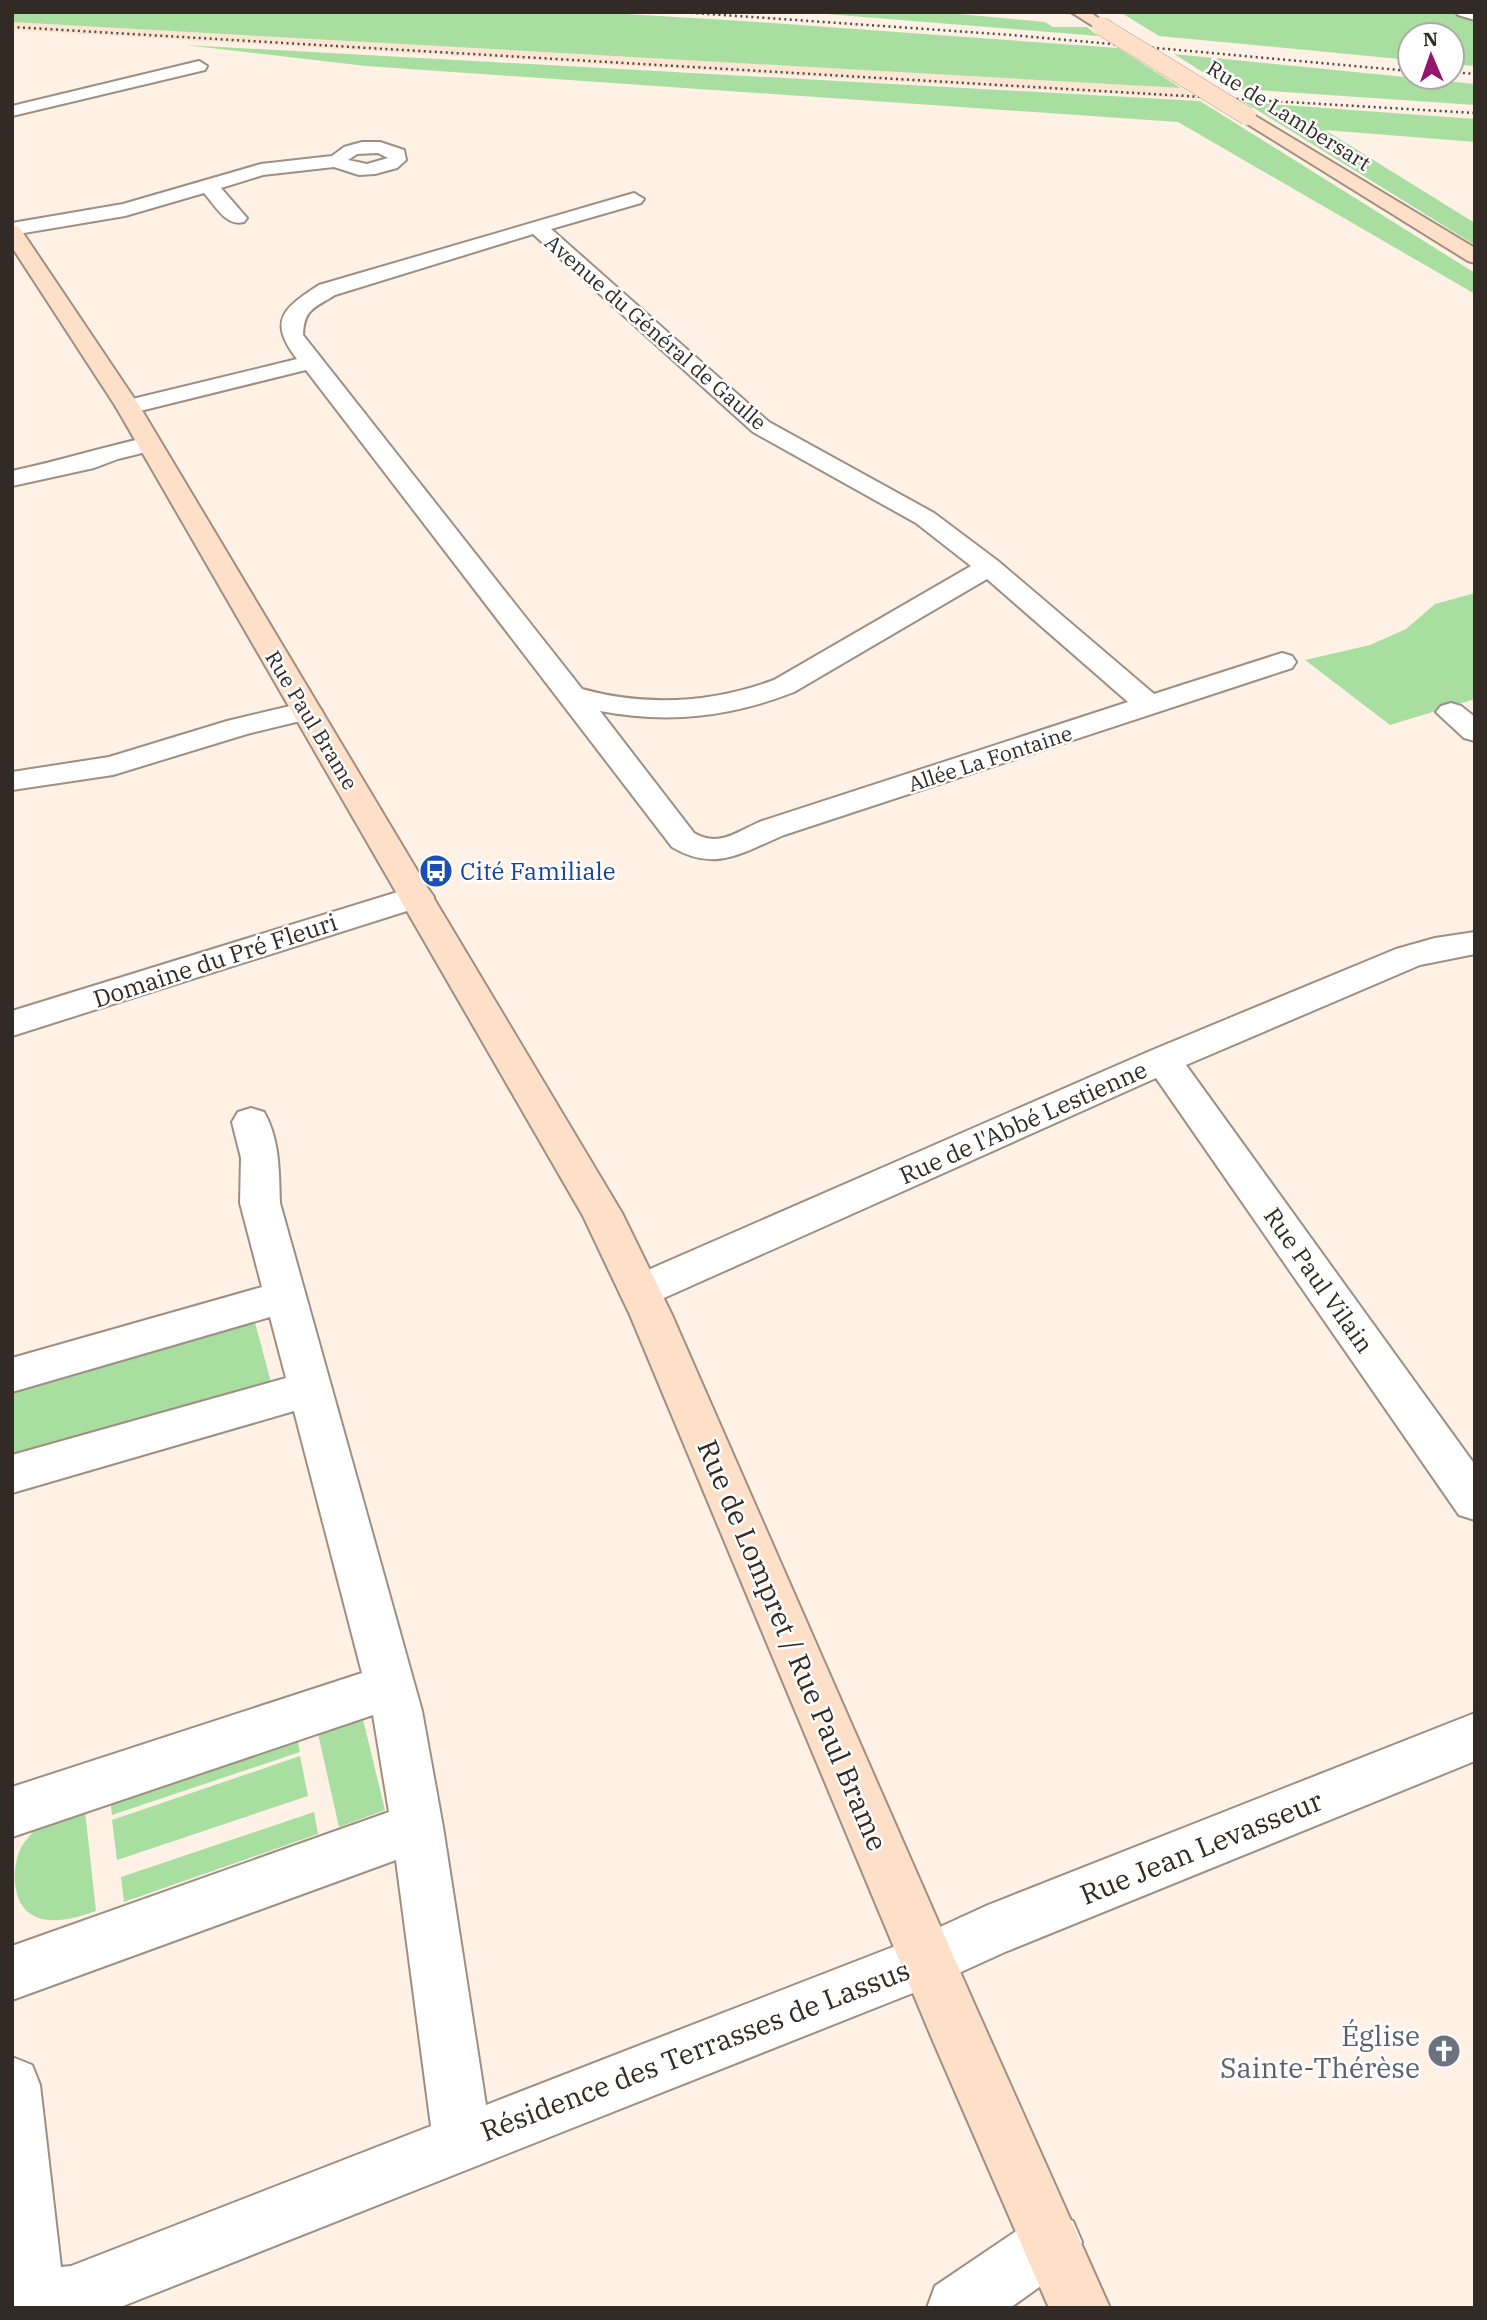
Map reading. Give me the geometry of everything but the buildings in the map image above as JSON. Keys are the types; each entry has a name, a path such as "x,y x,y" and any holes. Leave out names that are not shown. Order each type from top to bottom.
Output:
{"street":[{"name":"Rue de Lambersart","path":"1079,12 1475,257"},
{"path":"1464,12 1475,15"},
{"path":"12,111 199,66"},
{"path":"12,230 112,213 261,170 338,161"},
{"path":"208,185 237,218"},
{"name":"Avenue du Général de Gaulle","path":"634,199 327,290 302,306 293,318 292,335 683,840 699,850"},
{"name":"Avenue du Général de Gaulle","path":"537,227 761,427 925,518 989,567 1150,706"},
{"name":"Rue Paul Brame","path":"12,230 123,400 476,996"},
{"path":"123,400 305,355"},
{"path":"12,479 85,463 110,453 149,444"},
{"path":"572,695 613,707 655,710 709,706 753,697 784,686 989,567"},
{"name":"Allée La Fontaine","path":"699,850 716,852 727,849 773,828 1282,662"},
{"path":"12,781 137,760 229,730 307,711"},
{"path":"1451,712 1475,732"},
{"name":"Domaine du Pré Fleuri","path":"12,1024 171,975 218,957 417,897"},
{"name":"Rue de l'Abbé Lestienne","path":"640,1291 1163,1060 1408,957 1435,949 1475,943"},
{"name":"Rue de Lompret / Rue Paul Brame","path":"476,996 602,1213 640,1291 1080,2308"},
{"name":"Rue Paul Vilain","path":"1163,1060 1475,1501"},
{"name":"Résidence des Terrasses de Lassus","path":"251,1122 260,1158 260,1203 390,1687 417,1827 462,2140"},
{"path":"12,1375 285,1297"},
{"path":"12,1474 309,1389"},
{"path":"12,1812 390,1687"},
{"name":"Rue Jean Levasseur","path":"928,1960 988,1932 1475,1737"},
{"path":"12,1973 417,1827"},
{"name":"Résidence des Terrasses de Lassus","path":"12,2085 32,2280 37,2291 56,2298 94,2299 462,2140 928,1960"},
{"path":"957,2308 1052,2242"}],"shaded area":[{"path":"12,22 1181,88 1198,99 12,30"}],"green space":[{"path":"12,12 592,12 743,21 1118,48 1181,88 12,22"},
{"path":"802,12 938,12 1045,22 1053,27 1087,27 1098,36"},
{"path":"1120,12 1475,12 1475,66 1466,65 1466,21 1396,21 1396,59 1159,36"},
{"path":"185,45 1200,101 1475,273 1475,294 1178,122 366,66"},
{"path":"1174,54 1396,76 1396,91 1466,91 1466,83 1475,84 1475,105 1228,88"},
{"path":"1244,102 1475,119 1475,142 1325,130 1475,223 1475,245"},
{"path":"1475,593 1475,699 1390,725 1305,660 1370,645 1406,629 1435,604"},
{"path":"253,1315 272,1386 12,1462 12,1381"},
{"path":"361,1711 385,1810 339,1827 316,1725"},
{"path":"296,1731 300,1752 112,1815 109,1793"},
{"path":"300,1756 308,1796 117,1860 112,1820"},
{"path":"84,1802 96,1911 57,1920 34,1916 25,1909 15,1883 20,1850 42,1825 57,1814"},
{"path":"314,1812 318,1834 124,1902 121,1877"}],"railway":[{"path":"680,12 1012,35 1396,70"},
{"path":"12,27 1475,113"},
{"path":"1466,73 1475,74"}],"place":[{"name":"Cité Familiale","path":"436,871"},
{"name":"Église Sainte-Thérèse","path":"1444,2051"}]}
